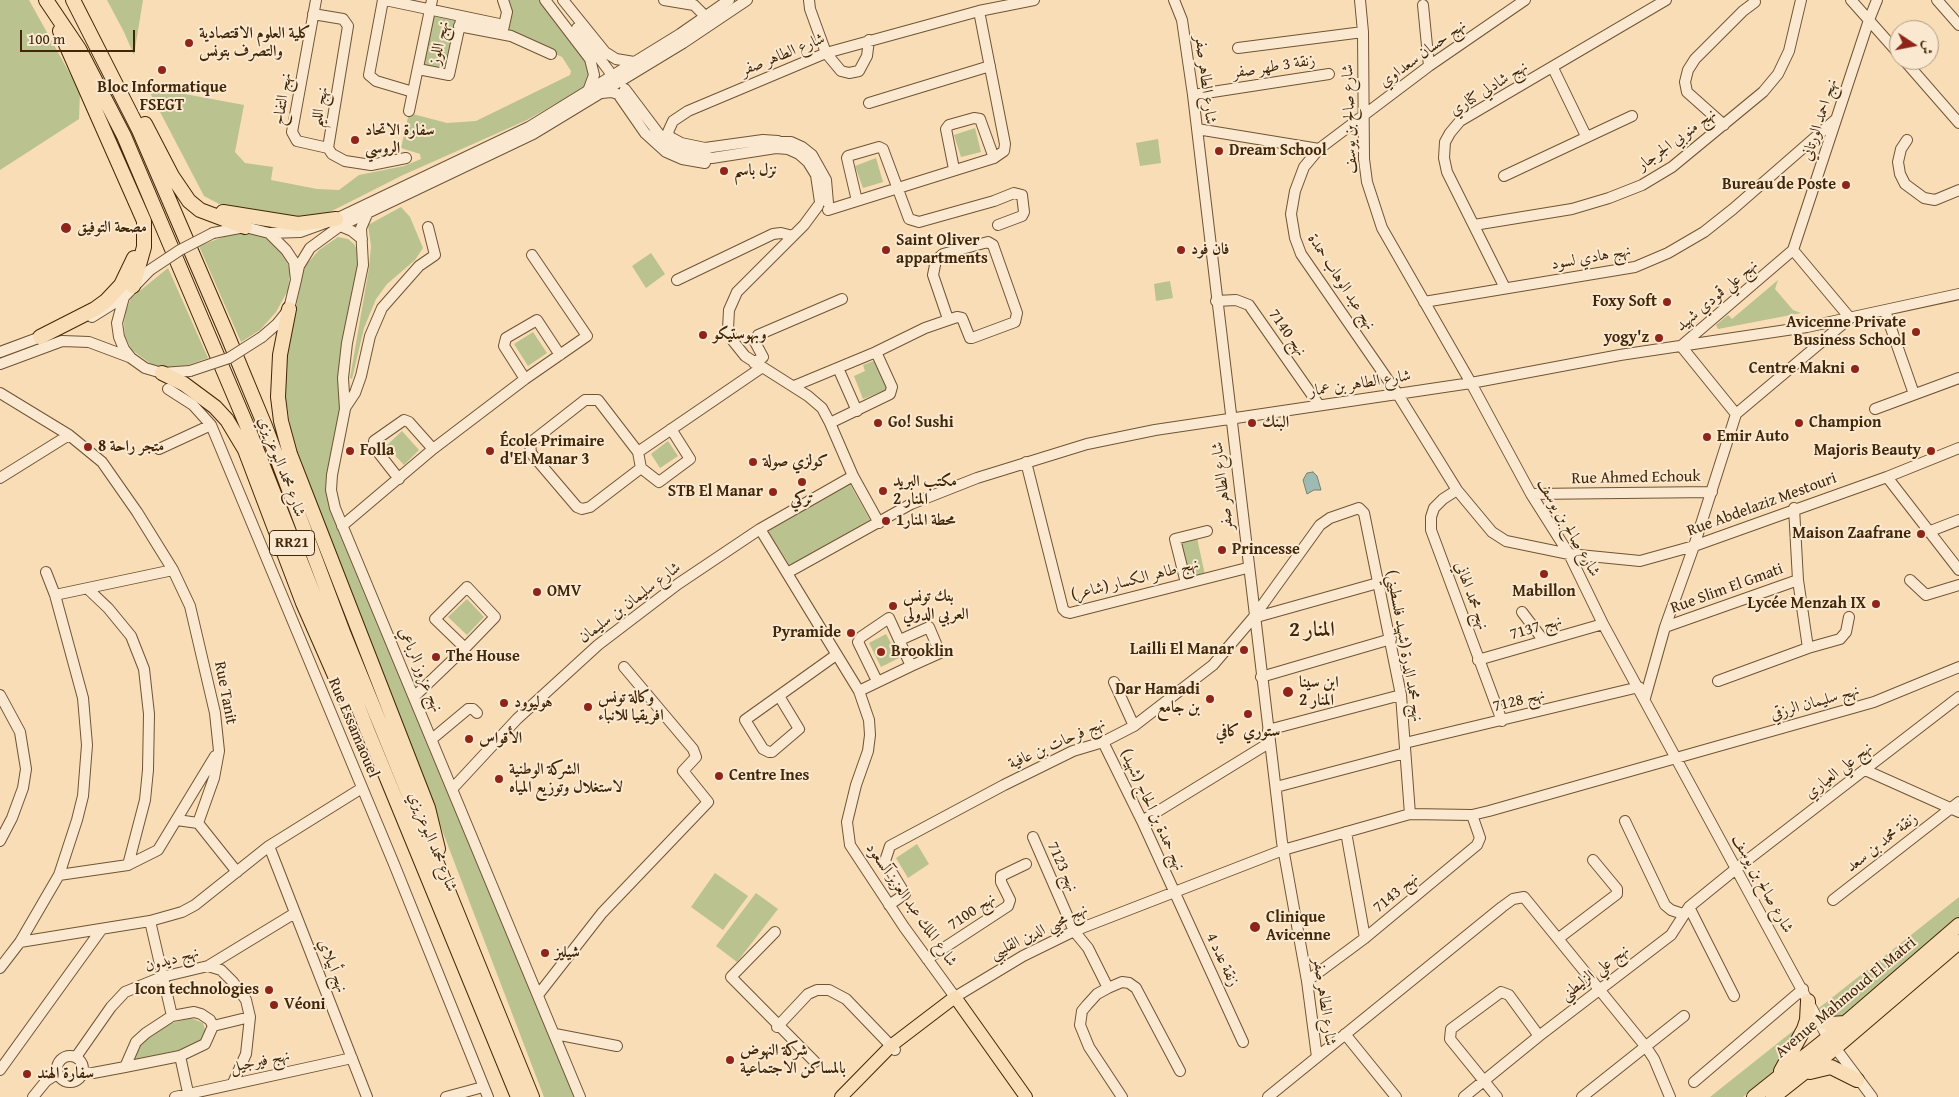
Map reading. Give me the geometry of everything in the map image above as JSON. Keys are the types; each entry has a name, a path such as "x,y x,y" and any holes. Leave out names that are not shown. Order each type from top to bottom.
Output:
{"highway":[{"path":"75,3 110,60 177,184 189,201 200,210 245,227"},
{"name":"شارع محمد البوعزيزي","path":"75,3 138,130 226,332 265,426 327,592 532,1097"},
{"path":"48,5 144,221 145,235 133,286"},
{"name":"شارع محمد البوعزيزي","path":"48,5 79,49 124,136 250,433 368,732 518,1097"},
{"path":"177,184 196,200 222,212 298,224 338,223"},
{"path":"40,337 95,309 121,284 136,255 139,240 138,206"},
{"path":"288,309 280,354 278,390 281,421 290,454 428,808 436,837 439,867"},
{"path":"162,373 184,384 215,407 226,420 245,450 310,620 348,706 368,732"},
{"name":"Avenue Mahmoud El Matri","path":"1773,1097 1802,1074 1832,1043 1845,1022 1959,925"},
{"name":"Avenue Mahmoud El Matri","path":"1754,1097 1876,1014 1959,942"},
{"path":"1772,1083 1791,1056 1804,1029 1807,1020 1805,995"},
{"path":"1819,1020 1830,1024 1845,1022"},
{"path":"1802,1074 1832,1067 1858,1080"}],"main road":[{"name":"نهج محيي الدين القليبي","path":"841,1097 927,1018 955,997"},
{"name":"شارع الملك عبد العزيز آلسعود","path":"955,997 1026,1097"},
{"name":"نهج محيي الدين القليبي","path":"849,1097 894,1047"}],"street":[{"name":"نهج التفاح","path":"316,0 292,132 297,140 328,148"},
{"path":"412,92 376,81 369,75 384,0 431,5 460,21 503,30 551,54"},
{"path":"503,0 506,12 503,30"},
{"path":"545,0 590,59 594,74 592,93"},
{"path":"557,0 609,72"},
{"path":"562,0 605,52 616,59 634,62"},
{"path":"664,0 694,5 706,16"},
{"path":"0,352 97,315 124,297 150,270 180,250 213,233 245,227 269,233 300,232 338,223 368,212 507,149 729,0"},
{"path":"0,364 62,341 89,342 131,358 145,368 162,373 190,371 229,358 273,328 288,309 299,266 310,248 338,223 529,127 683,44 747,0"},
{"path":"809,0 810,9 826,53 840,71 848,73 859,71 867,56 869,40"},
{"name":"شارع الطاهر صفر","path":"778,141 763,140 705,148 681,143 670,137 668,132 673,122 688,111 826,53 979,11 1034,0"},
{"name":"شارع الطاهر صفر","path":"1174,0 1182,20 1193,95 1269,743 1283,850 1307,981 1317,1058"},
{"name":"شارع صالح بن يوسف","path":"1360,0 1363,32 1364,159 1374,207 1382,228 1471,383 1531,494 1570,554 1603,624 1819,1020 1832,1043 1872,1097"},
{"name":"نهج حسان سعداوي","path":"1363,116 1429,66 1525,0"},
{"name":"نهج شادلي كتاري","path":"1505,288 1447,172 1444,158 1445,142 1450,133 1460,121 1666,0"},
{"name":"نهج منوبي الجرجار","path":"1474,225 1572,209 1609,198 1642,185 1672,167 1724,126 1762,92 1778,74 1788,51 1801,0"},
{"path":"1851,0 1889,43"},
{"name":"نهج احمد الورتاني","path":"1794,250 1836,118 1877,0"},
{"path":"1937,0 1959,25"},
{"path":"1724,126 1688,92 1685,82 1688,70 1708,45 1742,11 1755,2"},
{"name":"نهج اللوز","path":"409,111 431,5"},
{"path":"1423,5 1429,66"},
{"path":"879,523 853,476 822,408 794,386 740,352 728,329 729,310 737,292 824,206 857,200 994,158 1004,151 1005,144 979,11"},
{"name":"نهج الليم","path":"313,14 343,18 348,26 328,148 337,158 358,164 371,165 406,158"},
{"name":"نهج اللوز","path":"418,69 450,75 460,21"},
{"path":"1238,48 1363,32"},
{"path":"869,103 990,66"},
{"path":"1552,68 1586,136"},
{"path":"1913,70 1959,123"},
{"name":"زنقة 3 طهر صفر","path":"1193,95 1329,74"},
{"path":"625,89 662,138 675,148 707,158 782,148 804,157 816,175 824,206"},
{"path":"592,93 607,92 618,94 651,140 666,152 682,159 708,163 752,152"},
{"name":"نهج عبد الوهاب حمدة","path":"1363,116 1319,149 1304,167 1295,191 1291,214 1295,238 1301,254 1397,394 1457,490"},
{"path":"1504,176 1632,116"},
{"path":"954,169 946,128 949,125 974,118 980,119 994,158"},
{"name":"نهج هادي لسود","path":"1424,302 1634,267 1668,253 1704,232 1733,209 1836,118"},
{"path":"1196,129 1319,149"},
{"path":"1907,140 1901,149 1898,162 1900,174 1905,184 1924,198 1935,200 1959,190"},
{"path":"689,153 709,154 778,141 797,144 812,155 826,180 824,206"},
{"path":"857,200 847,158 873,148 882,149 909,219 920,222 974,207 1014,193 1022,195 1024,212 1022,216 998,225"},
{"name":"نهج عزوز الرباعي","path":"368,212 361,228 363,265 344,364 345,409 331,490 342,526 415,696 580,1097"},
{"path":"338,223 362,239"},
{"path":"345,409 355,393 370,336 382,308 419,266 435,255 428,227"},
{"path":"269,233 286,250 294,262 296,280"},
{"path":"677,280 773,234 781,233 793,236"},
{"path":"794,386 876,352 948,319 962,318 970,338 1015,322 1016,313 993,245 988,242 943,254 936,260 933,275 948,319"},
{"path":"1645,698 1665,627 1712,492 1736,414 1850,318 1794,250"},
{"name":"نهج علي قمودي شهيد","path":"1736,414 1681,346 1794,250"},
{"path":"342,526 433,449 525,379 587,336 532,255"},
{"name":"شارع الطاهر بن عمار","path":"788,573 911,504 944,490 1026,462 1087,444 1156,430 1471,383 1681,346 1806,327 1959,294"},
{"path":"124,297 117,323 119,337 124,349 131,358"},
{"path":"638,452 758,365 763,357 756,342 758,335 842,299"},
{"name":"نهج 7140","path":"1216,301 1236,300 1249,305 1319,405"},
{"path":"1885,311 1914,394"},
{"path":"525,379 504,346 506,338 537,320 560,355"},
{"path":"1806,327 1816,336 1815,348"},
{"path":"830,423 886,396 891,391 876,352"},
{"path":"838,368 857,411"},
{"path":"1875,409 1959,378"},
{"name":"Rue Essamaouel","path":"168,389 194,406 211,425 486,1092"},
{"name":"Rue Tanit","path":"0,393 69,435 102,462 118,482 173,570 190,606 215,713 218,751 214,778 198,823"},
{"path":"641,468 590,507 582,509 577,507 531,453 529,447 532,440 589,399 602,402 638,452 641,468 659,482 688,462 690,457 671,429"},
{"path":"399,479 374,447 374,441 404,420 409,422 433,449"},
{"path":"159,449 211,425"},
{"path":"0,478 69,435"},
{"name":"Rue Abdelaziz Mestouri","path":"1457,490 1479,519 1492,532 1506,541 1570,554 1640,561 1694,546 1794,508 1887,477 1959,448"},
{"name":"نهج طاهر الكسار (شاعر)","path":"1026,462 1063,609 1066,612 1070,613 1248,568"},
{"name":"شارع سليمان بن سليمان","path":"453,788 517,719 598,645 678,584 760,528 853,476"},
{"path":"1887,477 1959,570"},
{"name":"نهج محمد الهاني","path":"1457,490 1434,508 1431,517 1431,530 1502,721"},
{"name":"Rue Ahmed Echouk","path":"1531,494 1712,492"},
{"path":"1794,508 1798,580 1808,648"},
{"name":"نهج فرحات بن عافية","path":"889,905 905,894 885,861 887,850 894,843 1062,756 1103,742 1134,726 1213,665 1253,618 1320,525 1330,518 1356,509 1362,509 1364,514"},
{"name":"نهج محمد الدرة (شهيد فلسطيني)","path":"1364,514 1401,695 1410,814"},
{"path":"1928,532 1959,520"},
{"name":"شارع الملك عبد العزيز آلسعود","path":"760,528 858,691 869,720 870,736 868,750 852,799 847,830 854,852 889,905 955,997"},
{"path":"1186,583 1174,539 1206,531"},
{"path":"56,595 173,570"},
{"path":"0,968 20,942 58,875 83,796 87,729 83,698 56,595 46,572"},
{"name":"Rue Slim El Gmati","path":"1665,627 1798,580"},
{"path":"1910,580 1926,595 1959,586"},
{"path":"1253,618 1378,583"},
{"path":"415,696 465,648 495,616 467,588 436,619 465,648"},
{"path":"88,589 108,608 131,636 144,669 148,687 150,714 145,800 128,865"},
{"path":"1522,612 1544,641"},
{"path":"1718,681 1808,648 1840,640 1846,632 1849,617"},
{"path":"877,680 859,645 859,640 890,618 911,666"},
{"name":"نهج 7137","path":"1478,660 1603,624"},
{"path":"858,691 877,680 940,653 929,627 900,640"},
{"path":"1261,677 1391,639"},
{"path":"779,696 799,729 772,752 769,752 764,749 745,720 836,655"},
{"path":"538,995 600,915 708,802 683,771 696,757 693,749 624,667"},
{"name":"نهج سليمان الرزقي","path":"1410,814 1472,815 1874,702 1959,667"},
{"path":"1114,682 1134,726"},
{"name":"نهج 7128","path":"1276,787 1502,721 1638,687"},
{"path":"0,695 20,732 26,769 23,788 0,841"},
{"path":"1268,730 1401,695"},
{"name":"نهج علي العياري","path":"1737,868 1959,697"},
{"path":"432,739 468,709 473,709 477,713"},
{"name":"نهج حمدة بن الحاج (شهيد)","path":"1103,742 1142,820 1173,891"},
{"path":"1142,820 1269,743"},
{"path":"58,875 128,865 158,850 218,751"},
{"name":"زنقة محمد بن سعد","path":"1865,770 1954,810"},
{"path":"20,942 150,921 168,917 195,905 269,846 362,788"},
{"name":"زنقة محمد بن سعد","path":"1833,900 1954,810 1959,802"},
{"name":"نهج محيي الدين القليبي","path":"955,997 1008,964 1074,931 1173,891 1283,850 1410,814"},
{"name":"نهج 7143","path":"1307,981 1365,938 1477,845 1480,838 1472,815"},
{"path":"177,820 198,823 237,872"},
{"path":"1625,821 1665,906 1671,910 1686,911 1734,996"},
{"path":"1346,832 1365,938"},
{"name":"نهج 7123","path":"1032,838 1074,931 1088,948 1108,988"},
{"name":"نهج أبيلاي","path":"269,846 367,1097"},
{"path":"1559,938 1617,894 1617,889 1593,860"},
{"name":"نهج 7100","path":"927,959 1008,906 1010,900 1001,882 1001,876 1026,864"},
{"name":"نهج علي الزليطني","path":"1464,1097 1598,989 1671,935 1676,930 1686,911 1737,868"},
{"name":"زنقة عدد 4","path":"1173,891 1244,1042"},
{"path":"1268,1097 1502,907 1513,899 1524,897 1646,1047 1654,1059 1670,1097"},
{"name":"نهج ديدون","path":"76,1057 111,1007 126,992 162,977 208,966 295,913"},
{"path":"150,921 172,1016"},
{"path":"0,1070 101,930"},
{"path":"775,932 731,977 815,1062"},
{"path":"208,966 221,970 233,982 246,1000 250,1016 250,1034 246,1054 233,1083"},
{"path":"1122,1097 1081,1031 1082,1011 1097,994 1108,988 1122,982 1129,983 1136,988 1180,1071"},
{"path":"778,1026 808,994 817,990 829,990 846,999 894,1047"},
{"path":"1497,1097 1450,1039 1451,1029 1498,992 1504,992 1539,1036"},
{"path":"1694,1082 1805,995"},
{"path":"83,1072 93,1073 126,1068 180,1056 206,1044 213,1026 210,1020 194,1012 172,1016 136,1042 126,1068"},
{"path":"213,1026 250,1016"},
{"path":"1582,1097 1684,1016"},
{"path":"555,1034 617,1046"},
{"path":"1346,1034 1396,1097"},
{"path":"67,1055 76,1057 82,1063 83,1072 79,1078 72,1082 63,1080 57,1074 56,1066 59,1060 67,1055"},
{"path":"180,1056 188,1096"},
{"name":"نهج فيرجيل","path":"175,1097 188,1096 233,1083 352,1058"},
{"path":"34,1097 46,1081 57,1074"},
{"path":"446,1097 486,1092"}],"green space":[{"path":"0,0 29,0 80,92 79,119 0,170"},
{"path":"107,0 143,0 134,55 124,32"},
{"path":"505,0 541,0 590,65 585,87 527,120 403,175 322,216 302,219 223,206 204,196 147,87 244,105 235,152 245,163 273,167 271,180 317,189 339,190 359,175 404,166 421,159 420,154 401,148 409,113 447,123 476,121 570,75 571,71 562,57 505,30"},
{"path":"433,14 456,19 446,70 423,65"},
{"path":"975,128 981,152 961,157 954,135"},
{"path":"1158,139 1161,163 1140,166 1136,143"},
{"path":"876,158 883,182 863,188 855,166"},
{"path":"401,207 410,217 423,248 415,260 387,284 376,299 364,328 352,379 350,378 369,268 371,246 368,225"},
{"path":"244,233 262,235 272,241 285,255 290,272 288,290 276,312 260,330 241,342 199,246 226,236"},
{"path":"338,237 348,239 354,244 359,253 340,409 325,487 331,512 578,1097 544,1097 292,437 286,400 285,364 300,287 300,272 319,250"},
{"path":"651,253 665,274 646,288 632,266"},
{"path":"168,268 208,358 182,367 166,369 155,367 132,350 125,337 124,323 131,298"},
{"path":"1778,280 1775,289 1793,310 1801,313 1718,329 1716,325 1728,315 1732,319"},
{"path":"1170,281 1173,298 1156,301 1154,284"},
{"path":"533,332 547,353 528,366 514,344"},
{"path":"876,360 888,389 863,399 854,376 865,371 863,365"},
{"path":"402,431 419,450 404,465 386,446"},
{"path":"668,441 678,456 660,468 651,454"},
{"path":"850,484 870,520 790,566 768,531"},
{"path":"1197,538 1205,575 1189,578 1180,542"},
{"path":"467,599 484,617 467,635 448,617"},
{"path":"886,634 899,658 881,667 869,643"},
{"path":"917,844 929,864 908,878 896,858"},
{"path":"715,873 748,896 723,930 691,907"},
{"path":"756,893 778,909 737,962 716,946"},
{"path":"1959,897 1959,923 1842,1018 1826,1020 1819,1008"},
{"path":"191,1018 203,1023 206,1033 203,1039 192,1049 132,1063 134,1055 143,1041 172,1023"},
{"path":"1803,1023 1780,1065 1743,1097 1710,1097"}],"water":[{"path":"1313,472 1317,476 1321,490 1314,490 1307,494 1303,480 1307,473"}],"place":[{"name":"كلية العلوم الاقتصادية والتصرف بتونس","path":"189,43"},
{"name":"Bloc Informatique FSEGT","path":"162,70"},
{"name":"سفارة الاتحاد الروسي","path":"355,140"},
{"name":"Dream School","path":"1219,151"},
{"name":"نزل باسم","path":"724,171"},
{"name":"Bureau de Poste","path":"1846,185"},
{"name":"مصحة التوفيق","path":"66,228"},
{"name":"Saint Oliver appartments","path":"886,250"},
{"name":"فان فود","path":"1181,250"},
{"name":"Foxy Soft","path":"1667,302"},
{"name":"Avicenne Private Business School","path":"1916,332"},
{"name":"وبهوستيكو","path":"703,335"},
{"name":"yogy'z","path":"1659,338"},
{"name":"Centre Makni","path":"1855,369"},
{"name":"Go! Sushi","path":"878,423"},
{"name":"البنك","path":"1252,423"},
{"name":"Champion","path":"1799,423"},
{"name":"Emir Auto","path":"1707,437"},
{"name":"متجر راحة 8","path":"88,447"},
{"name":"Folla","path":"350,451"},
{"name":"École Primaire d'El Manar 3","path":"490,451"},
{"name":"Majoris Beauty","path":"1931,451"},
{"name":"كولزي صولة","path":"753,462"},
{"name":"تركي","path":"802,482"},
{"name":"مكتب البريد المنار 2","path":"883,491"},
{"name":"STB El Manar","path":"773,492"},
{"name":"محطة المنار1","path":"886,521"},
{"name":"Maison Zaafrane","path":"1921,534"},
{"name":"Princesse","path":"1222,550"},
{"name":"Mabillon","path":"1544,574"},
{"name":"OMV","path":"537,592"},
{"name":"Lycée Menzah IX","path":"1876,604"},
{"name":"بنك تونس العربي الدولي","path":"893,606"},
{"name":"Pyramide","path":"851,633"},
{"name":"Lailli El Manar","path":"1244,650"},
{"name":"Brooklin","path":"881,652"},
{"name":"The House","path":"436,657"},
{"name":"ابن سينا المنار 2","path":"1288,692"},
{"name":"Dar Hamadi بن جامع","path":"1210,699"},
{"name":"هوليوود","path":"504,703"},
{"name":"وكالة تونس افريقيا للانباء","path":"588,707"},
{"name":"ستوري كافي","path":"1248,714"},
{"name":"الأقواس","path":"469,739"},
{"name":"Centre Ines","path":"719,776"},
{"name":"الشركة الوطنية لاستغلال وتوزيع المياه","path":"499,779"},
{"name":"Clinique Avicenne","path":"1255,927"},
{"name":"شيليز","path":"545,953"},
{"name":"Icon technologies","path":"269,990"},
{"name":"Véoni","path":"274,1005"},
{"name":"شركة النهوض بالمساكن الاجتماعية","path":"730,1060"},
{"name":"سفارة الهند","path":"27,1074"}],"district":[{"name":"المنار 2","path":"1312,631"}]}
